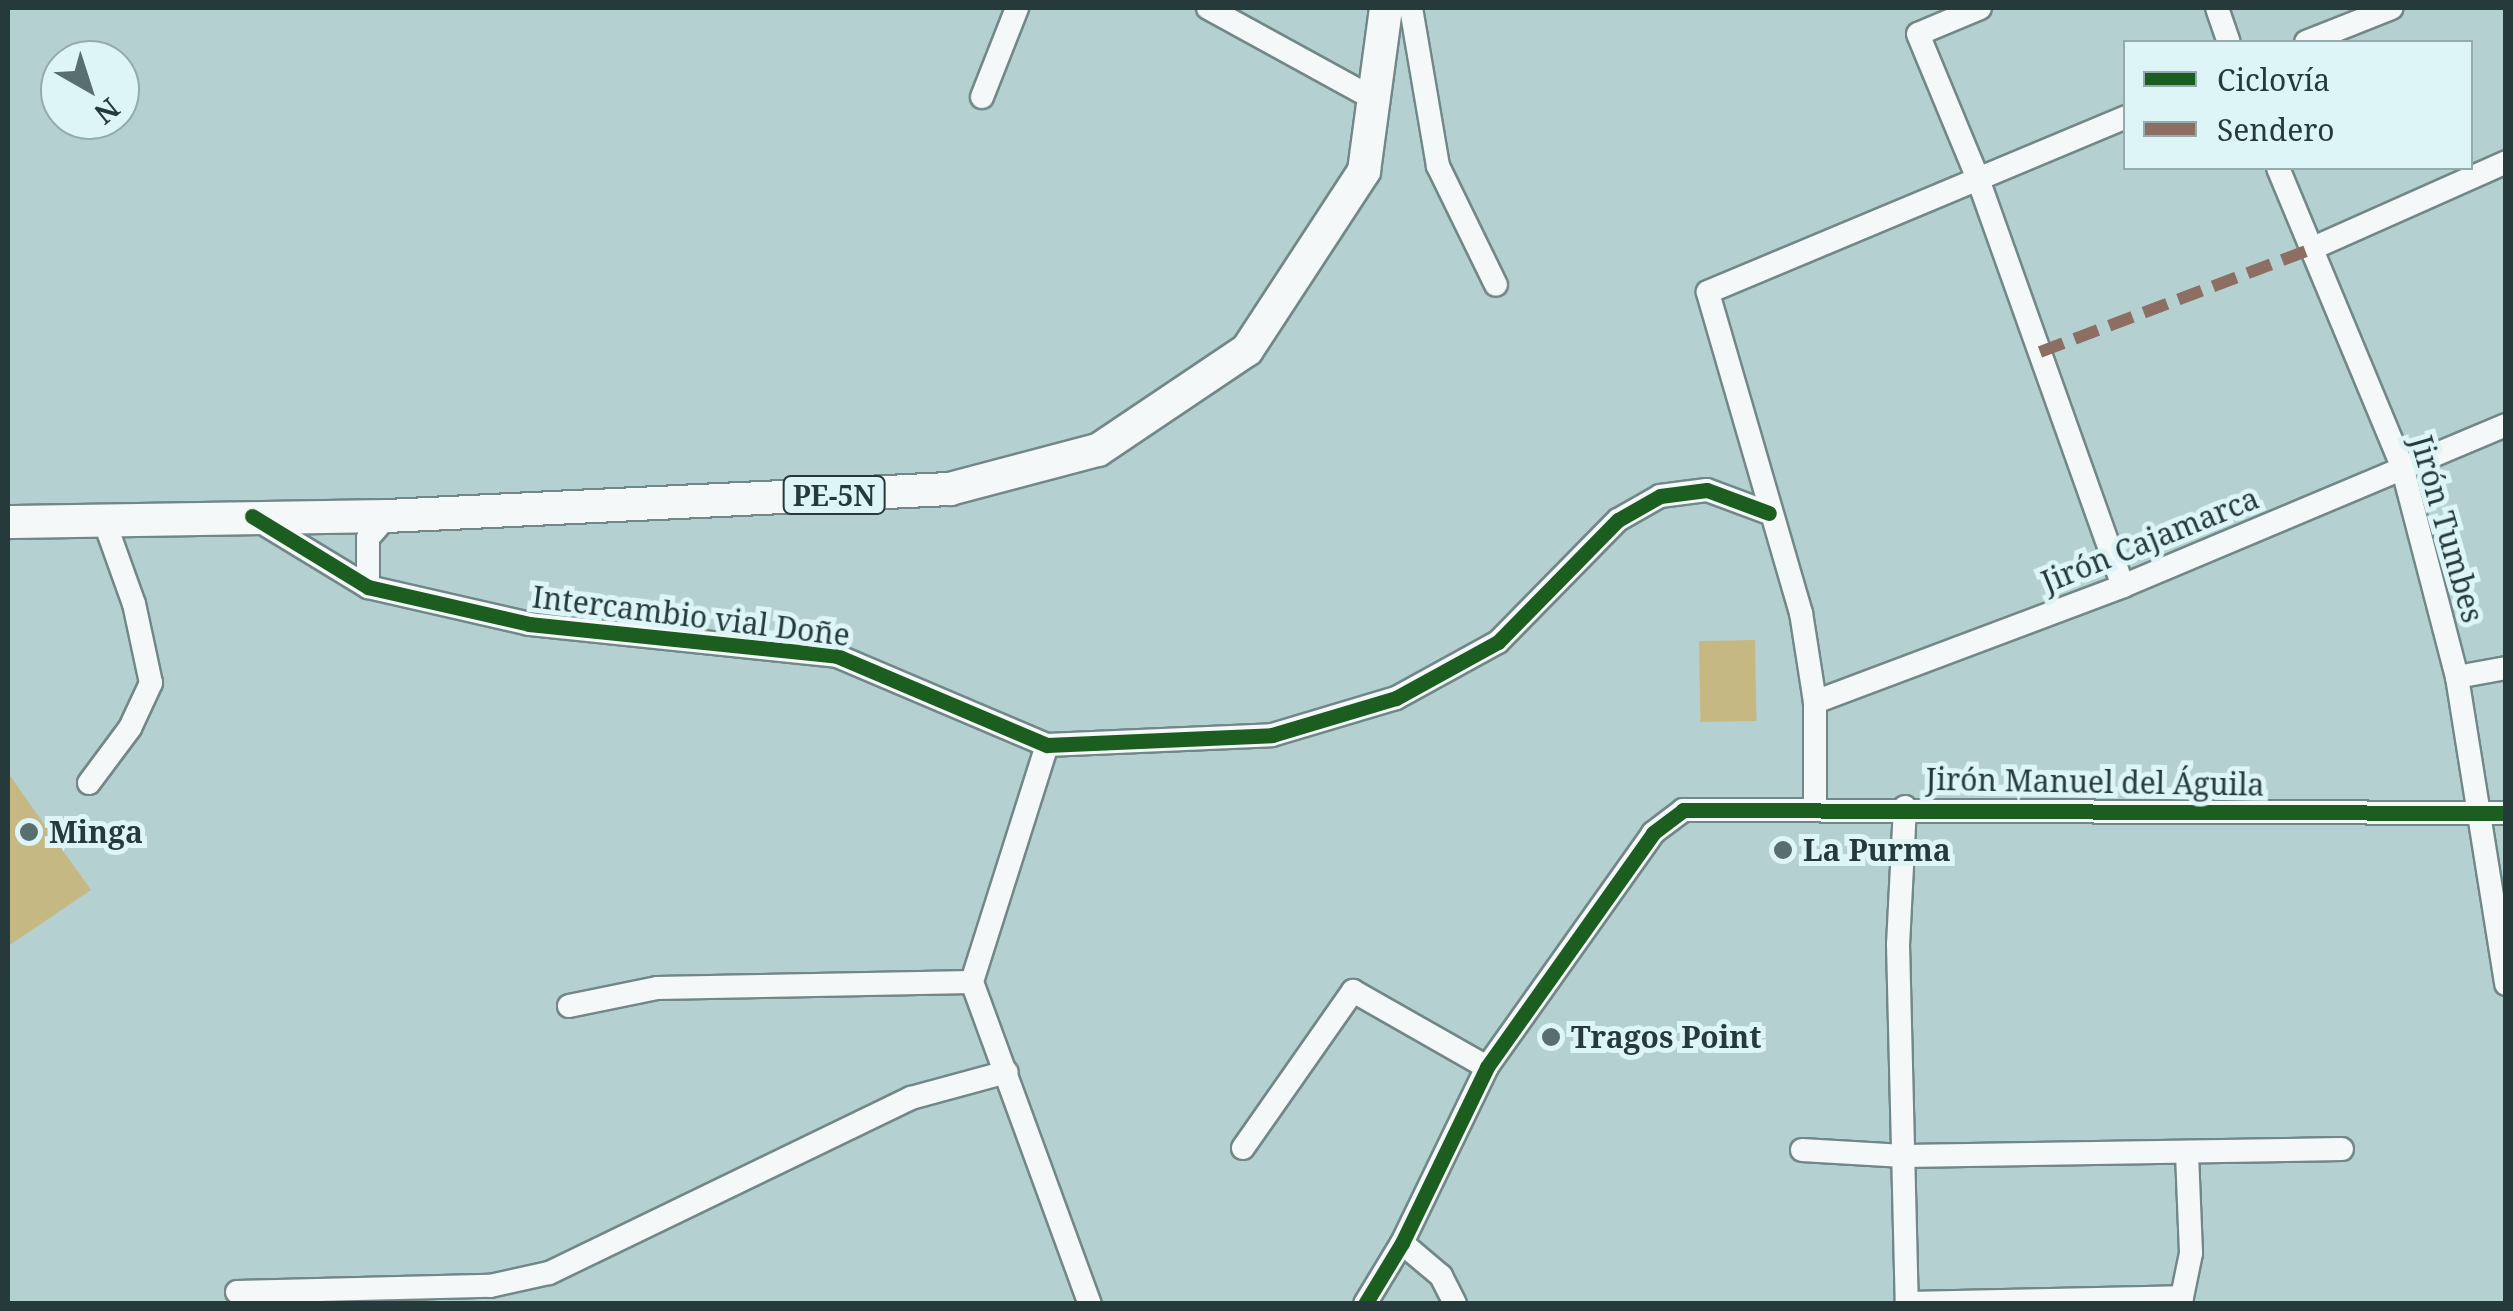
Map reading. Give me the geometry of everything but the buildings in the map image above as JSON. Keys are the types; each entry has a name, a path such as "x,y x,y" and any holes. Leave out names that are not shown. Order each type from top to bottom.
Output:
{"highway":[{"name":"PE-5N","path":"8,522 388,516 950,490 1098,450 1247,350 1364,171 1386,8"}],"street":[{"path":"982,97 1016,8"},
{"path":"1208,8 1374,99"},
{"path":"1411,8 1438,166 1496,285"},
{"path":"1980,8 1918,34 1988,174 2123,586"},
{"path":"2217,8 2228,40"},
{"path":"2311,40 2392,8"},
{"path":"1815,806 1815,702 1801,613 1769,514 1708,292 2123,118"},
{"path":"2311,250 2506,162"},
{"name":"Jirón Tumbes","path":"2279,170 2402,466 2457,677 2506,984"},
{"name":"Jirón Cajamarca","path":"1815,702 2123,586 2506,425"},
{"name":"Intercambio vial Doñe","path":"252,516 368,587 529,624 838,656 1047,745 1272,735 1396,698 1498,642 1618,520 1660,496 1707,490 1769,514"},
{"path":"368,587 368,538 388,516"},
{"path":"89,783 130,728 152,683 134,604 104,520"},
{"path":"2457,677 2506,668"},
{"path":"1047,745 972,982 1090,1304"},
{"name":"Jirón Manuel del Águila","path":"1486,1067 1653,832 1683,810 1815,806 2506,812"},
{"path":"1905,807 1898,944 1907,1303 2182,1297 2192,1253 2187,1153"},
{"path":"569,1006 657,988 972,982"},
{"path":"1242,1148 1353,991 1486,1067 1402,1244 1366,1304"},
{"path":"237,1292 490,1286 549,1273 911,1098 1007,1072"},
{"path":"1802,1150 1904,1156 2342,1150"},
{"path":"1402,1244 1442,1276 1455,1304"}],"shaded area":[{"path":"1755,640 1756,721 1700,722 1699,641"},
{"name":"Minga","path":"8,773 91,890 8,946"}],"marked path":[{"path":"2040,352 2311,249"}],"cycle path":[{"path":"252,516 368,587 529,624 837,656 1047,745 1272,735 1396,698 1498,642 1618,520 1660,496 1707,490 1769,513"},
{"path":"1365,1304 1402,1243 1487,1067 1653,833 1683,810 2506,813"}],"place":[{"name":"Minga","path":"29,832"},
{"name":"La Purma","path":"1783,850"},
{"name":"Tragos Point","path":"1551,1037"}]}
